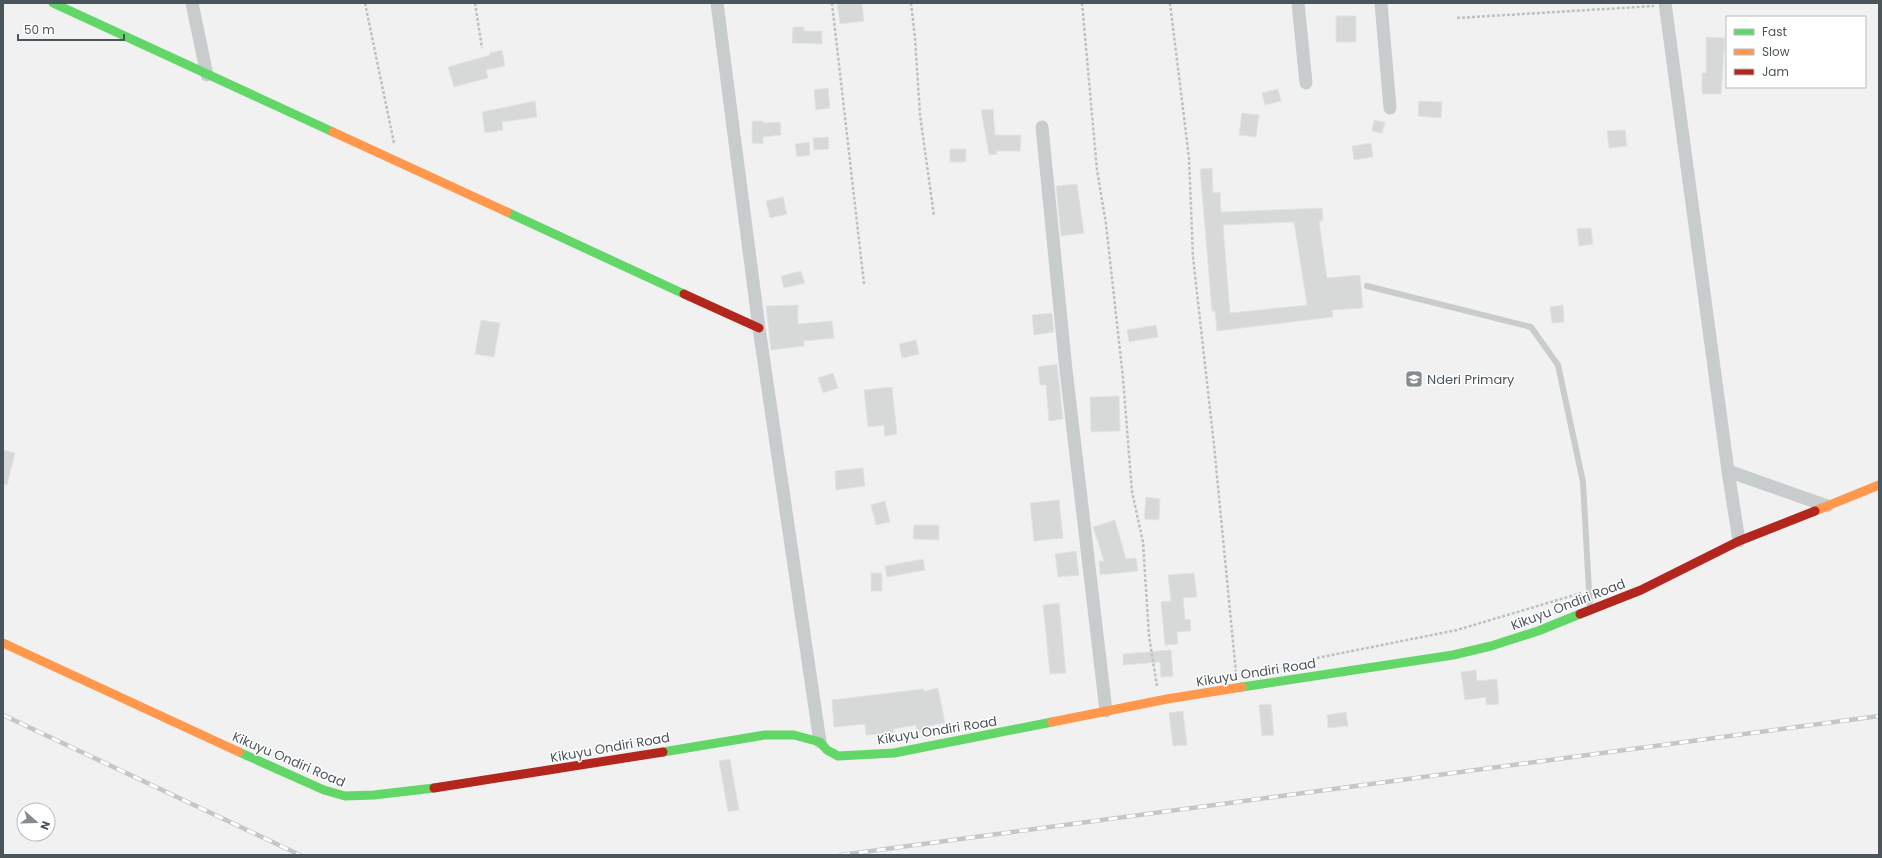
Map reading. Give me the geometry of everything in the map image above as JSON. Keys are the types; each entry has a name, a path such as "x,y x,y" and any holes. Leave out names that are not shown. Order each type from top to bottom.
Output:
{"street":[{"path":"53,3 759,328"},
{"path":"192,3 207,75"},
{"path":"717,3 759,328 820,742"},
{"path":"1298,3 1306,83"},
{"path":"1381,3 1390,108"},
{"path":"1662,5 1739,541"},
{"path":"1042,126 1066,370 1106,712"},
{"path":"1728,471 1827,506"},
{"name":"Kikuyu Ondiri Road","path":"3,643 273,768 324,790 345,796 374,795 456,786 765,735 794,735 820,742 827,750 838,756 894,753 1167,699 1453,655 1491,646 1525,636 1590,611 1640,590 1739,541 1879,485"}],"lane":[{"path":"1367,286 1531,327 1558,365 1583,482 1590,611"}],"path":[{"path":"365,3 398,163"},
{"path":"475,3 482,48"},
{"path":"832,3 864,284"},
{"path":"911,3 920,114 934,216"},
{"path":"1082,3 1097,170 1106,224 1123,378 1132,492 1143,542 1149,636 1158,693"},
{"path":"1170,3 1189,158 1193,256 1214,445 1236,675 1244,673"},
{"path":"1457,18 1662,5"},
{"path":"1305,661 1457,630 1583,592"}],"building":[{"path":"837,3 862,3 864,21 840,24"},
{"path":"1336,16 1356,16 1356,42 1336,42"},
{"path":"793,27 804,27 804,31 822,31 822,44 792,43"},
{"path":"1706,37 1725,38 1721,94 1702,94 1702,73 1706,73"},
{"path":"502,50 505,66 486,70 488,78 454,87 448,67"},
{"path":"828,88 830,108 816,110 814,90"},
{"path":"1278,89 1281,101 1265,105 1262,93"},
{"path":"535,101 537,117 502,122 503,130 485,133 482,112"},
{"path":"1419,101 1442,102 1441,118 1418,116"},
{"path":"993,109 995,135 1021,135 1020,151 997,151 997,154 989,155 981,110"},
{"path":"1242,113 1259,115 1256,137 1239,135"},
{"path":"1374,120 1385,122 1382,133 1372,131"},
{"path":"752,121 763,121 763,123 780,122 781,135 763,137 763,144 752,143"},
{"path":"1625,130 1627,146 1609,148 1607,131"},
{"path":"828,137 829,149 814,150 813,138"},
{"path":"809,142 810,155 797,157 795,144"},
{"path":"1371,143 1373,157 1354,160 1352,146"},
{"path":"950,149 966,149 966,162 950,162"},
{"path":"1212,168 1213,193 1220,192 1221,212 1322,208 1323,221 1319,221 1327,278 1360,275 1363,308 1332,310 1333,317 1217,331 1215,311 1212,311 1200,169","holes":["1294,222 1307,305 1230,313 1223,225"]},
{"path":"1077,184 1084,233 1061,236 1056,186"},
{"path":"783,197 787,214 770,218 766,201"},
{"path":"1591,228 1593,244 1579,246 1577,229"},
{"path":"801,271 805,283 784,288 781,276"},
{"path":"798,305 798,324 832,321 834,338 804,341 804,346 771,350 766,306"},
{"path":"1563,305 1564,322 1552,323 1550,307"},
{"path":"1052,313 1054,332 1034,335 1032,315"},
{"path":"481,320 500,323 494,357 475,354"},
{"path":"1156,325 1158,337 1129,342 1127,330"},
{"path":"916,340 919,354 902,358 899,344"},
{"path":"1057,364 1063,419 1049,421 1046,385 1040,385 1038,367"},
{"path":"833,373 838,388 823,393 818,378"},
{"path":"892,387 897,434 885,436 884,425 868,427 864,390"},
{"path":"1119,396 1120,431 1091,432 1090,397"},
{"path":"3,450 15,453 7,485 3,484"},
{"path":"863,468 865,486 836,490 835,471"},
{"path":"1146,497 1160,499 1159,520 1144,519"},
{"path":"1059,500 1063,538 1034,541 1030,503"},
{"path":"885,501 890,522 876,525 871,505"},
{"path":"1115,520 1126,559 1136,558 1138,571 1100,575 1099,561 1104,561 1093,527"},
{"path":"914,525 939,525 939,540 913,539"},
{"path":"1076,551 1079,575 1058,577 1055,554"},
{"path":"923,559 925,570 887,577 885,566"},
{"path":"871,573 882,573 882,591 871,591"},
{"path":"1194,573 1197,597 1183,598 1185,620 1190,619 1191,631 1177,632 1178,644 1165,645 1161,602 1171,601 1168,575"},
{"path":"1059,603 1066,673 1050,674 1043,605"},
{"path":"1171,650 1173,676 1161,677 1160,662 1123,665 1123,654"},
{"path":"1476,670 1477,681 1497,679 1499,704 1486,705 1486,697 1465,700 1461,672"},
{"path":"938,688 945,723 929,726 930,730 917,732 916,725 893,729 894,733 866,735 865,724 834,727 832,700 923,689 924,691"},
{"path":"1271,704 1274,735 1262,736 1259,705"},
{"path":"1183,711 1187,745 1173,746 1169,713"},
{"path":"1346,712 1348,726 1328,728 1327,715"},
{"path":"730,759 739,810 728,812 719,761"}],"railway":[{"path":"3,715 300,855"},
{"path":"841,855 1879,716"}],"traffic: fast":[{"path":"53,3 333,132"},
{"path":"507,212 684,294"},
{"path":"1242,687 1453,655 1491,646 1538,631 1580,614"},
{"path":"663,752 765,735 794,735 820,742 827,750 838,756 894,753 1052,722"},
{"path":"239,752 324,790 345,796 374,795 434,788"}],"traffic: slow":[{"path":"333,132 507,212"},
{"path":"1815,511 1879,485"},
{"path":"3,643 239,752"},
{"path":"1052,722 1167,699 1242,687"}],"traffic: jam":[{"path":"684,294 759,328"},
{"path":"1580,614 1641,590 1739,541 1815,511"},
{"path":"434,788 663,752"}],"place":[{"name":"Nderi Primary","path":"1414,379"}]}
